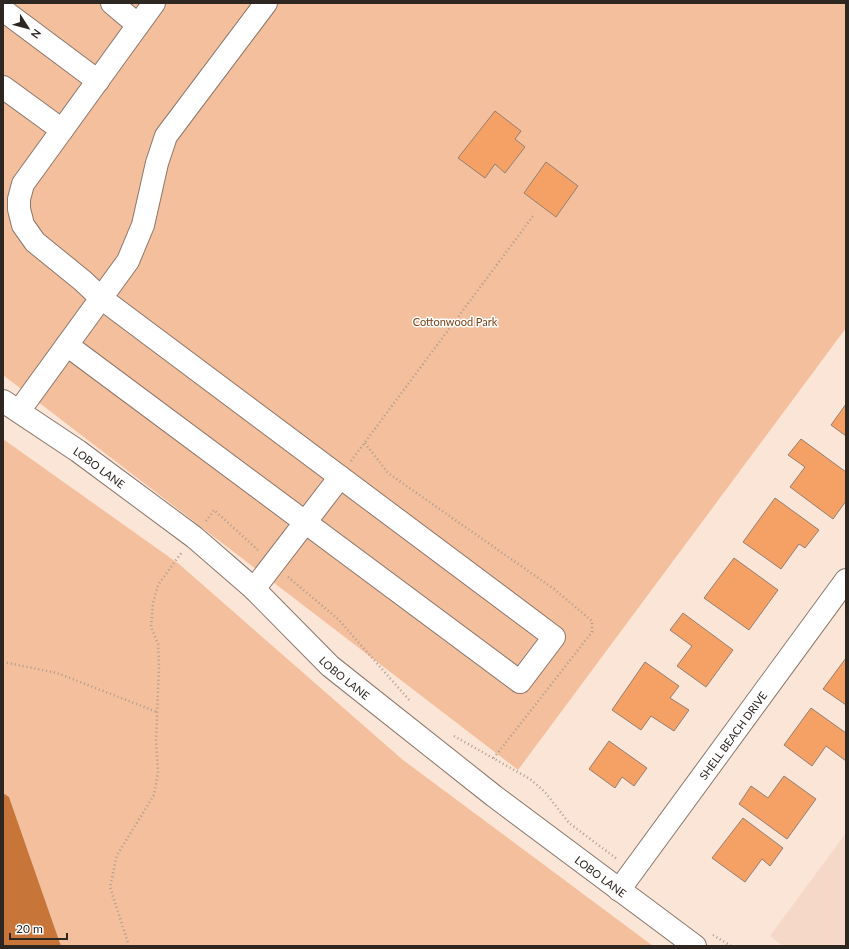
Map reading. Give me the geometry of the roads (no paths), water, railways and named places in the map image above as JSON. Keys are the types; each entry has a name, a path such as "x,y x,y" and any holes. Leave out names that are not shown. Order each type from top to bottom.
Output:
{"street":[{"path":"112,3 138,25"},
{"path":"67,345 306,521 520,682 554,637 101,298 84,281 35,242 23,225 18,209 23,184 154,3"},
{"path":"11,406 67,345 128,261 143,225 157,163 166,136 266,3"},
{"path":"3,10 98,81"},
{"path":"3,87 62,130"},
{"name":"LOBO LANE","path":"11,406 78,451 194,537 254,589 330,666 494,796 619,890 703,940"},
{"path":"254,589 340,477"},
{"name":"SHELL BEACH DRIVE","path":"619,890 846,580"}],"park label":[{"name":"Cottonwood Park","path":"455,321"}]}
